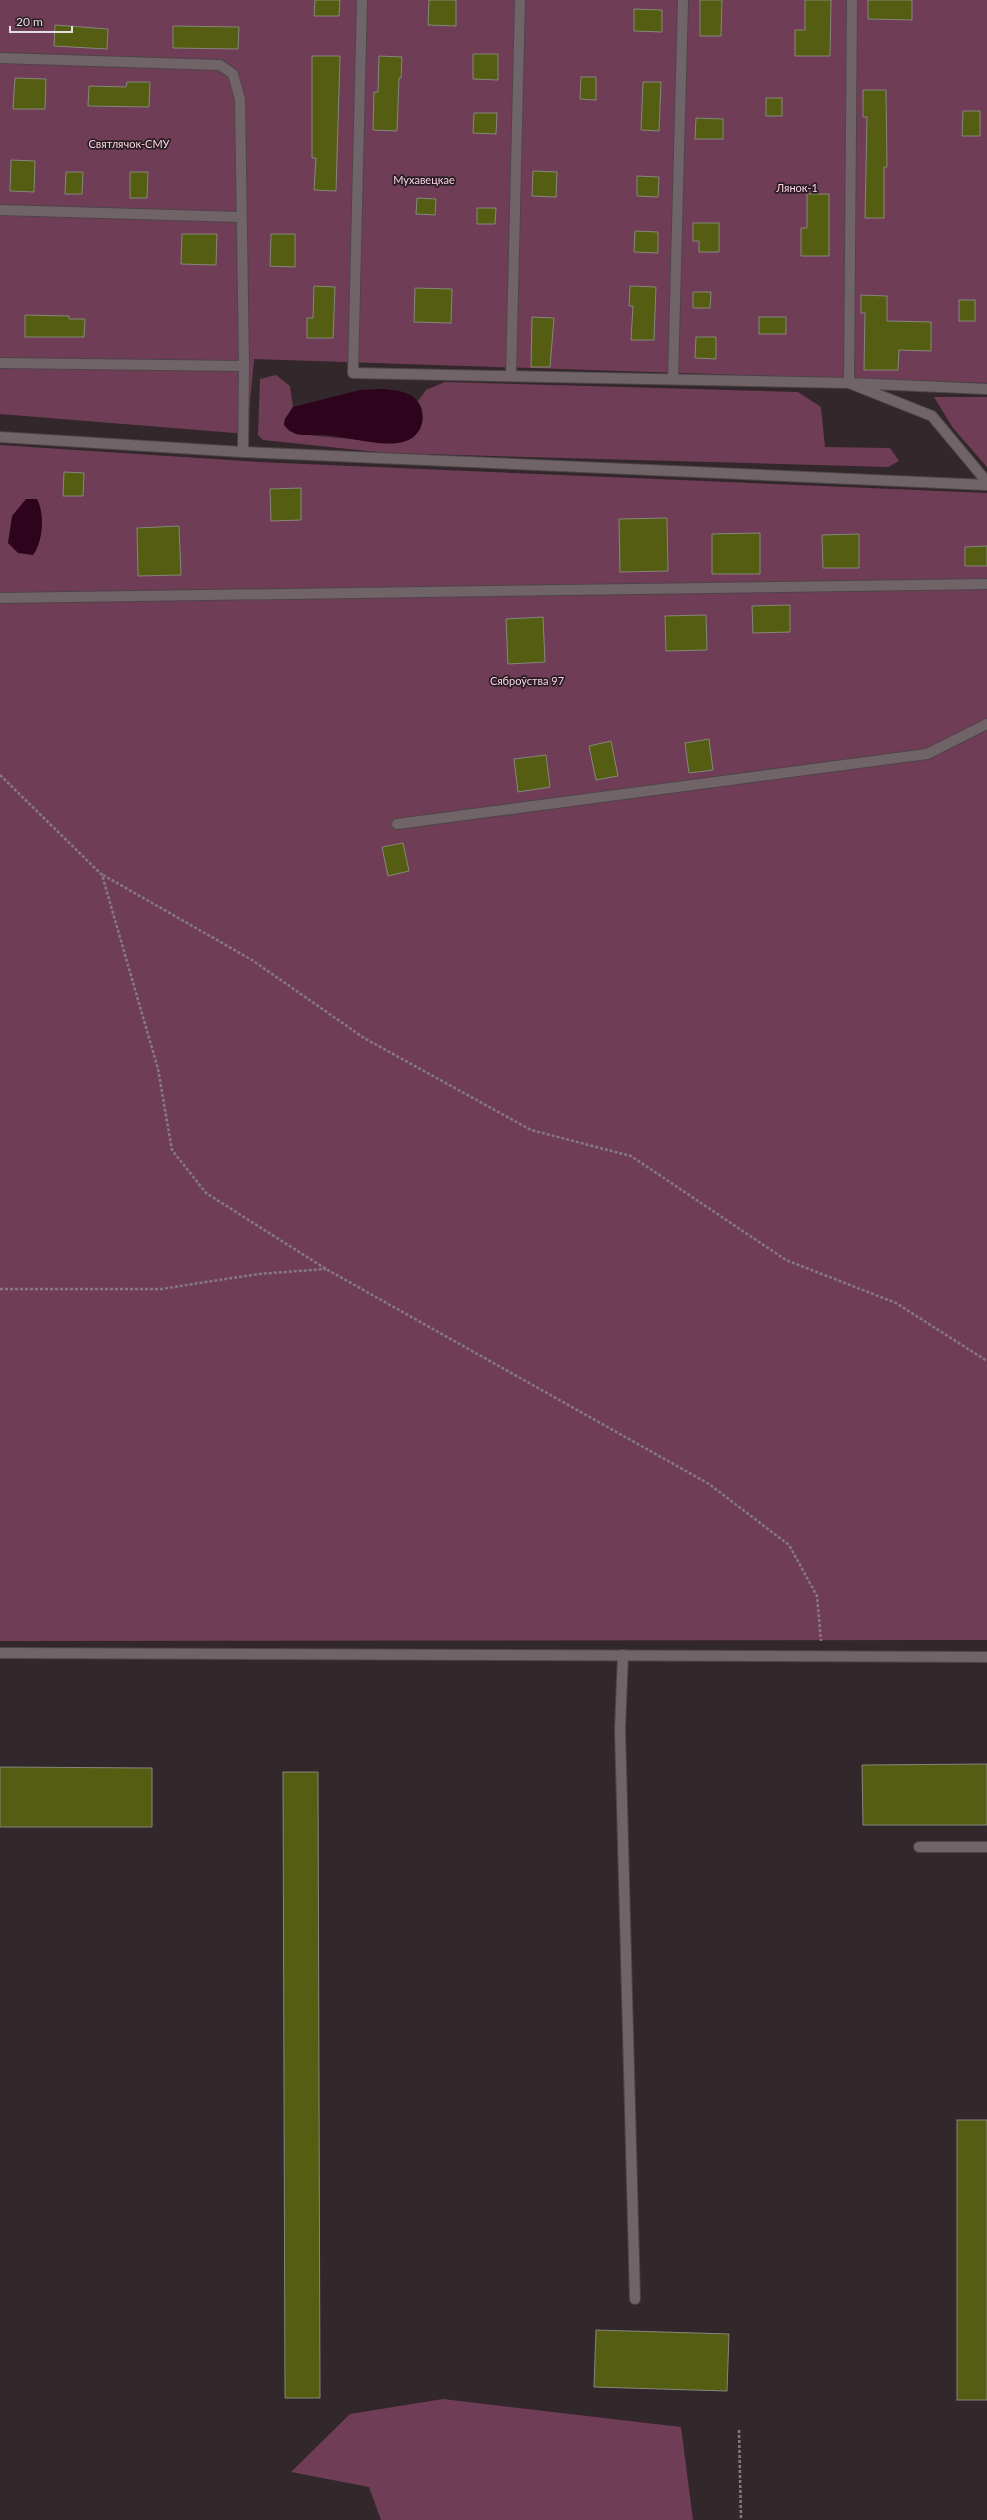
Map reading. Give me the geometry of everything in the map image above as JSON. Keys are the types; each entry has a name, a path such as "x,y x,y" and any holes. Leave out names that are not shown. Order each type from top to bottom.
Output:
{"street":[{"path":"362,0 353,373 849,383 987,389"},
{"path":"511,376 520,0"},
{"path":"673,379 683,0"},
{"path":"849,383 852,0"},
{"path":"0,58 220,65 233,74 240,99 244,366 243,452"},
{"path":"0,210 241,217"},
{"path":"0,363 244,366"},
{"path":"849,383 932,416 987,483"},
{"path":"0,437 243,452 987,483"},
{"path":"0,598 987,584"},
{"path":"397,824 927,754 987,724"},
{"path":"0,1653 987,1657"},
{"path":"623,1655 620,1729 635,2299"},
{"path":"919,1847 987,1847"}],"path":[{"path":"0,776 102,875 252,960 364,1038 530,1130 630,1156 786,1260 896,1304 987,1362"},
{"path":"102,875 158,1069 172,1150 206,1193 326,1269 709,1484 789,1545 817,1596 823,1656"},
{"path":"0,1289 161,1289 258,1274 326,1269"},
{"path":"739,2430 741,2520"}],"green space":[{"path":"0,0 987,0 987,383 254,359 247,434 0,414"},
{"path":"276,375 290,386 293,407 285,419 284,425 289,431 297,434 391,443 422,409 418,401 426,390 445,382 798,392 821,407 825,447 890,448 899,461 888,467 387,453 263,440 258,435 260,379"},
{"path":"934,397 987,397 987,467 953,428"},
{"name":"Сяброўства 97","path":"0,445 258,462 987,493 987,1640 0,1641"},
{"path":"443,2399 681,2427 693,2520 381,2520 369,2487 291,2472 350,2414"}],"shaded area":[{"path":"360,390 395,390 408,394 420,405 423,419 421,426 413,437 406,441 387,444 333,436 303,435 296,434 284,425 285,419 293,407"},
{"path":"26,499 37,499 40,505 42,520 41,536 33,555 18,553 8,543 12,516"}],"building":[{"path":"315,0 340,0 339,16 314,16"},
{"path":"429,0 456,0 456,26 428,25"},
{"path":"700,0 722,0 721,36 700,36"},
{"path":"805,0 831,0 830,56 795,56 795,30 805,30"},
{"path":"868,0 912,0 912,20 868,19"},
{"path":"634,9 662,10 662,32 634,31"},
{"path":"55,25 108,29 107,49 54,46"},
{"path":"173,26 239,27 238,49 173,48"},
{"path":"473,54 498,54 498,80 473,79"},
{"path":"312,56 340,56 336,191 314,190 316,158 312,158"},
{"path":"379,56 402,57 401,78 399,78 397,131 373,130 374,92 378,92"},
{"path":"581,77 596,77 596,100 580,99"},
{"path":"15,78 46,79 45,109 13,109"},
{"path":"127,82 150,82 149,107 88,106 89,86 126,87"},
{"path":"643,82 661,82 659,131 641,130"},
{"path":"863,90 886,90 887,167 884,167 884,218 865,218 867,117 863,117"},
{"path":"766,98 782,98 782,116 766,116"},
{"path":"963,111 980,111 980,136 962,136"},
{"path":"474,113 497,113 496,134 473,133"},
{"path":"696,118 723,119 723,139 695,139"},
{"path":"11,160 35,161 34,192 10,191"},
{"path":"533,171 557,172 556,197 532,196"},
{"path":"66,172 83,172 82,194 65,194"},
{"path":"130,172 148,172 147,198 130,198"},
{"path":"637,176 659,177 658,197 637,196"},
{"path":"807,194 829,194 829,256 801,256 801,228 807,228"},
{"path":"417,198 436,199 435,215 416,214"},
{"path":"477,208 496,208 495,224 477,224"},
{"path":"693,223 719,223 719,252 699,252 699,241 693,241"},
{"path":"635,231 658,232 658,253 634,252"},
{"path":"182,234 217,234 216,265 181,264"},
{"path":"271,234 295,234 295,267 270,266"},
{"path":"314,286 335,287 333,338 307,338 307,318 313,318"},
{"path":"630,286 656,287 654,340 631,340 633,306 629,306"},
{"path":"415,288 452,289 451,323 414,322"},
{"path":"693,292 711,292 710,308 693,308"},
{"path":"861,295 887,296 887,321 931,322 931,351 899,350 898,370 864,370 865,313 861,313"},
{"path":"959,300 975,300 975,321 959,321"},
{"path":"25,315 69,316 69,319 85,319 84,337 25,337"},
{"path":"532,317 554,318 550,367 531,367"},
{"path":"759,317 786,317 786,334 759,334"},
{"path":"696,337 716,337 716,359 695,358"},
{"path":"64,472 84,473 83,496 63,496"},
{"path":"301,488 301,520 271,521 270,489"},
{"path":"667,518 668,571 620,572 619,519"},
{"path":"179,526 181,575 138,576 137,528"},
{"path":"760,533 760,574 712,574 712,534"},
{"path":"859,534 859,568 823,568 822,535"},
{"path":"987,546 987,566 965,566 965,547"},
{"path":"790,605 790,632 753,633 752,606"},
{"path":"706,615 707,650 666,651 665,616"},
{"path":"543,617 545,662 508,664 506,619"},
{"path":"709,739 713,770 689,773 685,743"},
{"path":"611,741 618,776 596,780 589,746"},
{"path":"546,755 550,787 518,792 514,759"},
{"path":"403,843 409,871 388,876 382,847"},
{"path":"987,1764 987,1825 863,1825 862,1765"},
{"path":"0,1767 152,1768 152,1827 0,1827"},
{"path":"283,1772 318,1772 320,2398 285,2398"},
{"path":"957,2120 987,2120 987,2400 957,2400"},
{"path":"596,2330 729,2334 727,2391 594,2387"}],"park label":[{"name":"Святлячок-СМУ","path":"129,144"},
{"name":"Мухавецкае","path":"424,180"},
{"name":"Лянок-1","path":"797,188"}]}
